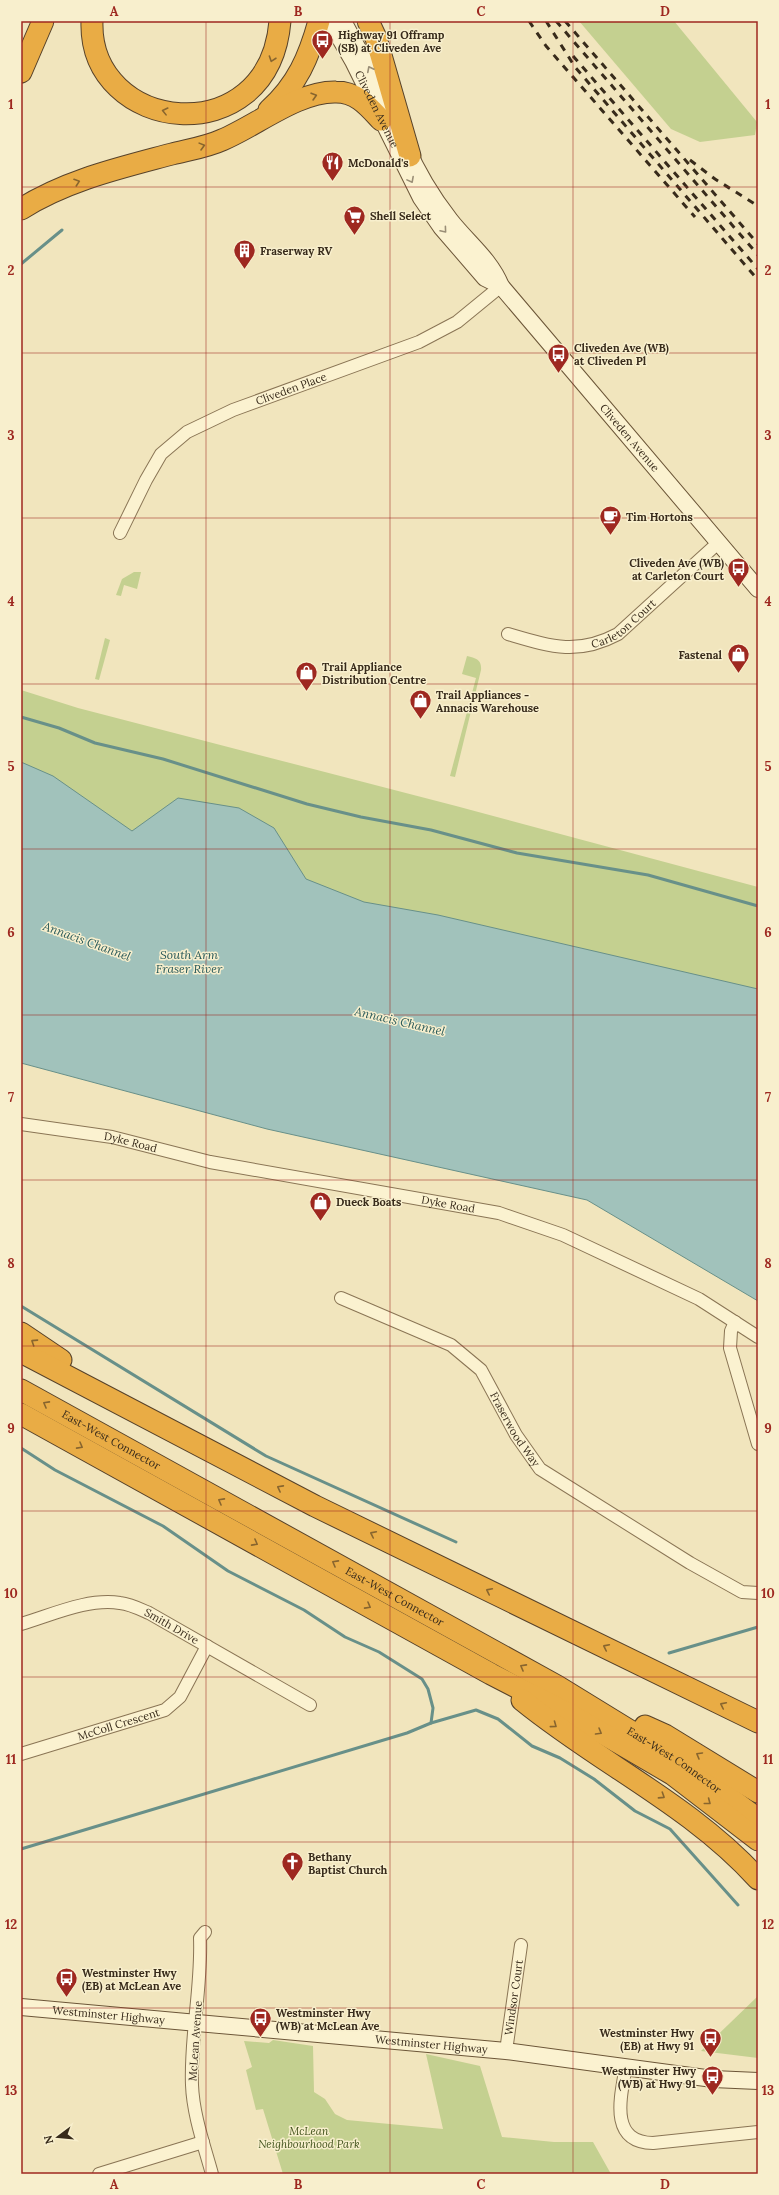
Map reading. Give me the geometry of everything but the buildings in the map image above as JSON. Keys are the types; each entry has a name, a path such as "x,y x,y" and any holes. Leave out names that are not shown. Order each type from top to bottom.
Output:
{"highway":[{"path":"21,50 39,21"},
{"path":"21,72 43,21"},
{"path":"92,21 92,33 102,68 126,94 150,107 177,114 205,113 232,104 253,88 269,65 278,40 280,21"},
{"path":"253,124 280,101 303,70 319,21"},
{"path":"368,21 376,38 410,156"},
{"path":"21,209 41,196 103,173 221,141 301,100 326,93 346,93 362,100 381,120"},
{"path":"21,218 41,196"},
{"path":"21,1333 160,1424"},
{"path":"21,1352 315,1506 758,1722"},
{"name":"East-West Connector","path":"21,1390 557,1686 684,1764 758,1819"},
{"name":"East-West Connector","path":"21,1414 491,1674 571,1715 672,1774 758,1840"},
{"path":"491,1674 553,1725 672,1803 735,1854 758,1879"},
{"path":"557,1686 665,1735 758,1792"}],"street":[{"name":"Cliveden Avenue","path":"330,21 353,61 421,198 441,227 485,278 501,286"},
{"name":"Cliveden Avenue","path":"343,21 393,114 410,156 431,192 451,221 494,270 501,286 758,589"},
{"name":"Cliveden Place","path":"120,533 146,480 161,454 187,432 233,410 419,342 457,322 501,286"},
{"name":"Carleton Court","path":"508,634 554,648 587,646 604,642 618,634 718,543"},
{"name":"Dyke Road","path":"21,1124 112,1137 210,1162 499,1213 563,1235 699,1299 758,1337"},
{"name":"Fraserwood Way","path":"341,1298 451,1345 482,1370 516,1435 540,1469 690,1563 742,1592 758,1593"},
{"path":"735,1322 731,1331 730,1348 758,1444"},
{"name":"Smith Drive","path":"21,1624 86,1605 120,1603 149,1613 310,1705"},
{"name":"McColl Crescent","path":"21,1754 165,1710 180,1697 207,1646"},
{"name":"McLean Avenue","path":"205,1932 200,1938 201,1958 192,2065 192,2087 203,2142 212,2174"},
{"name":"Windsor Court","path":"506,2051 521,1945"},
{"name":"Westminster Highway","path":"21,2007 250,2029 506,2051 626,2066 713,2079 758,2081"},
{"path":"626,2066 620,2121 624,2130 631,2138 644,2143 653,2143 758,2132"},
{"path":"99,2174 203,2142"}],"green space":[{"path":"579,21 674,21 757,122 755,135 700,142 671,129"},
{"path":"134,572 141,572 137,589 124,585 121,596 116,595 122,579"},
{"path":"105,638 110,640 99,680 95,679"},
{"path":"467,656 478,660 481,670 455,777 450,776 476,678 462,674"},
{"path":"21,690 78,708 456,806 758,887 758,1002 339,921 148,838 21,780"},
{"path":"758,1996 758,2058 701,2051"},
{"name":"McLean Neighbourhood Park","path":"273,2040 313,2046 314,2092 325,2099 335,2114 347,2120 443,2129 426,2054 480,2066 502,2137 554,2142 593,2142 611,2174 283,2174 263,2109 256,2110 246,2070 252,2067 244,2041 269,2043"}],"water":[{"name":"South Arm Fraser River","path":"21,762 53,776 132,831 178,798 239,808 274,828 306,879 364,902 438,915 758,989 758,1301 587,1200 267,1129 21,1063"}],"waterway":[{"path":"21,264 62,230"},
{"path":"21,717 59,728 95,743 163,759 307,804 361,817 431,830 517,853 648,875 758,906"},
{"path":"21,1306 266,1456 456,1542"},
{"path":"21,1448 55,1470 163,1526 228,1571 304,1610 345,1637 379,1652 422,1679 428,1689 433,1708 431,1723"},
{"path":"669,1653 758,1627"},
{"path":"21,1849 407,1733 431,1723 476,1710 498,1719 532,1746 560,1758 594,1779 635,1811 670,1829 738,1905"}],"railway":[{"path":"529,21 546,46 695,217"},
{"path":"546,21 575,67 758,280"},
{"path":"556,21 758,255"},
{"path":"565,21 758,244"},
{"path":"573,56 758,269"},
{"path":"690,160 715,179 758,206"}],"place":[{"name":"Highway 91 Offramp (SB) at Cliveden Ave","path":"322,60"},
{"name":"McDonald's","path":"332,182"},
{"name":"Shell Select","path":"354,236"},
{"name":"Fraserway RV","path":"245,270"},
{"name":"Cliveden Ave (WB) at Cliveden Pl","path":"559,374"},
{"name":"Tim Hortons","path":"610,536"},
{"name":"Cliveden Ave (WB) at Carleton Court","path":"739,588"},
{"name":"Fastenal","path":"738,674"},
{"name":"Trail Appliance Distribution Centre","path":"306,692"},
{"name":"Trail Appliances - Annacis Warehouse","path":"420,720"},
{"name":"Dueck Boats","path":"321,1222"},
{"name":"Bethany Baptist Church","path":"293,1882"},
{"name":"Westminster Hwy (EB) at McLean Ave","path":"67,1998"},
{"name":"Westminster Hwy (WB) at McLean Ave","path":"261,2038"},
{"name":"Westminster Hwy (EB) at Hwy 91","path":"710,2058"},
{"name":"Westminster Hwy (WB) at Hwy 91","path":"712,2096"}],"water label":[{"name":"Annacis Channel","path":"87,941"},
{"name":"Annacis Channel","path":"400,1021"}]}
